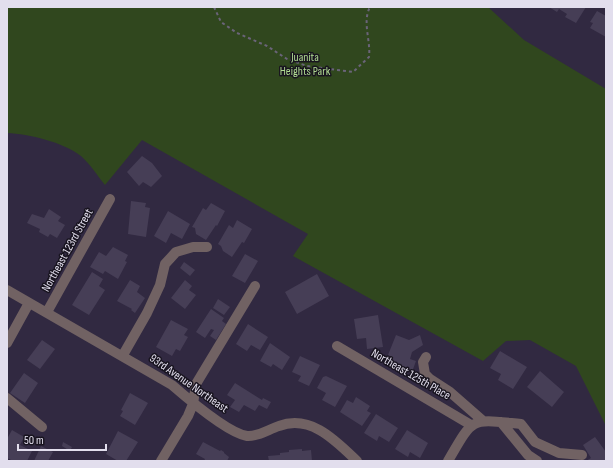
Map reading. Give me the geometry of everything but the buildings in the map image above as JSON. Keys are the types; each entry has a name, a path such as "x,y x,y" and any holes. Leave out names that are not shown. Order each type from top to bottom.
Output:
{"street":[{"name":"Northeast 123rd Street","path":"47,312 110,199"},
{"path":"124,355 147,313 160,285 165,264 176,252 193,247 207,247"},
{"path":"162,461 193,404 196,384 255,286"},
{"name":"93rd Avenue Northeast","path":"7,290 124,355 172,385 193,404 233,430 247,436 259,434 296,422 312,426 335,440 357,461"},
{"path":"7,343 30,303"},
{"name":"Northeast 125th Place","path":"337,346 471,425"},
{"path":"426,357 423,362 425,374 450,392 482,420"},
{"path":"7,398 42,427"},
{"path":"448,461 465,430 471,425 482,420 521,424 535,442 559,453 582,454"},
{"path":"501,422 528,455 537,461"}],"path":[{"path":"214,7 220,22 238,33 267,46 287,59 308,66 352,72 369,56 370,46 367,24 370,7"}],"green space":[{"name":"Juanita Heights Park","path":"7,7 488,7 524,40 606,89 606,426 576,366 530,340 506,341 483,361 293,256 308,234 142,140 105,185 87,162 74,151 46,140 25,135 7,133"}]}
